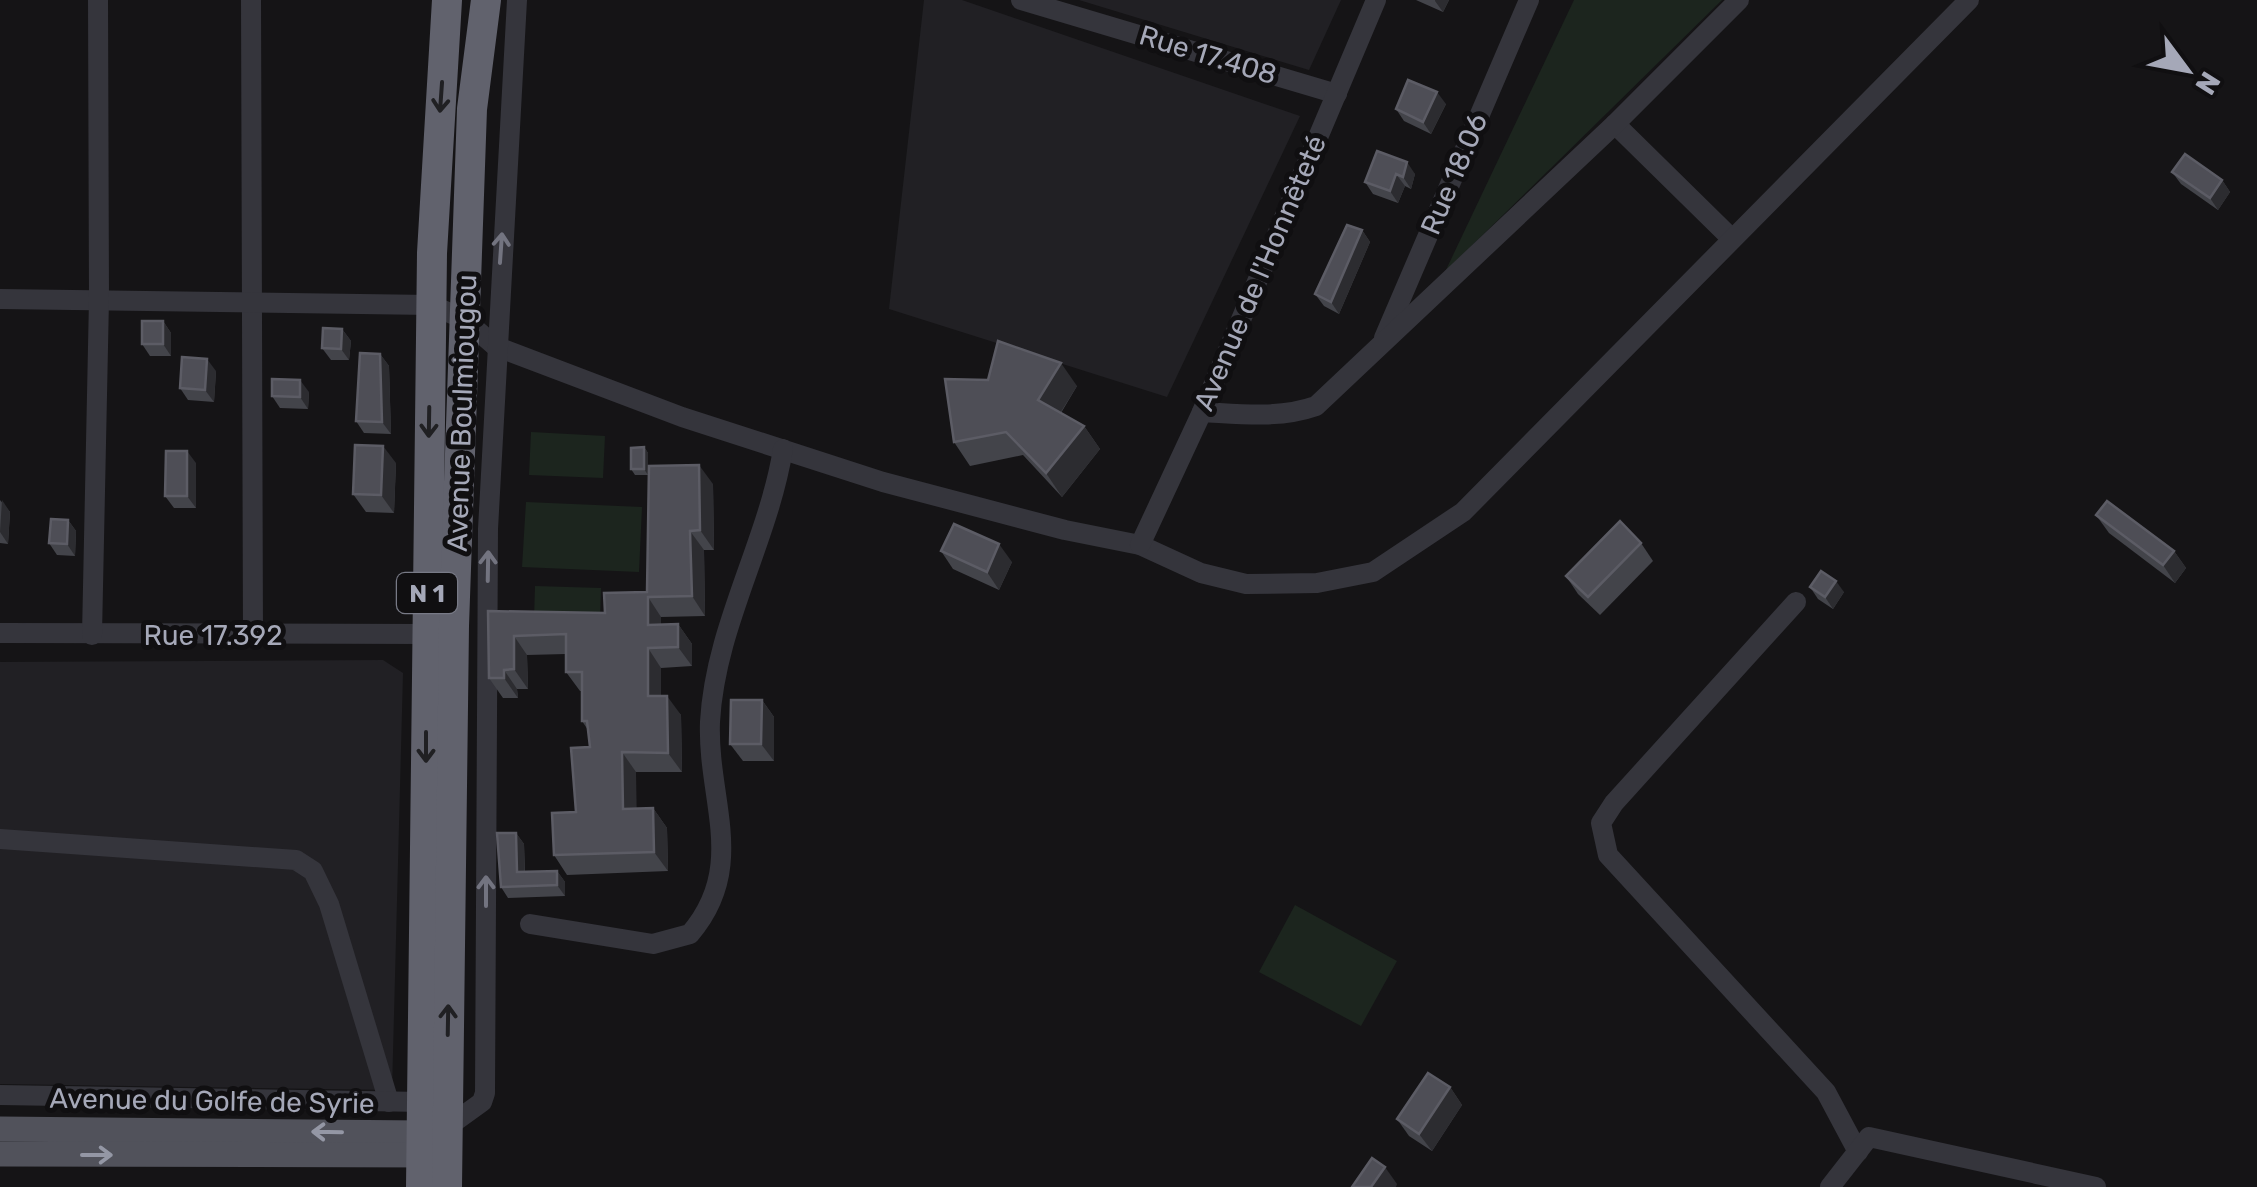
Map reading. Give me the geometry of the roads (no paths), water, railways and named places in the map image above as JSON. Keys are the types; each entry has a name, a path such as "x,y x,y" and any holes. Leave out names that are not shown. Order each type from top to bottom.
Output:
{"highway":[{"name":"Avenue Boulmiougou","path":"447,0 431,305 426,634 431,1144 447,1187"},
{"name":"Avenue Boulmiougou","path":"431,1144 472,109 486,0"}],"main road":[{"name":"Avenue du Golfe de Syrie","path":"0,1129 177,1143"},
{"name":"Avenue du Golfe de Syrie","path":"0,1154 177,1143 431,1144"}],"street":[{"path":"92,635 98,0"},
{"path":"251,0 253,635"},
{"path":"0,839 296,860 314,871 329,904 379,1056 389,1102 431,1144 482,1102 484,709 495,346 517,0"},
{"name":"Rue 17.408","path":"1022,0 1337,94"},
{"name":"Avenue de l'Honnêteté","path":"1140,544 1202,412 1376,0"},
{"name":"Rue 18.06","path":"1380,349 1529,0"},
{"path":"1202,412 1294,414 1316,406 1615,124 1739,0"},
{"path":"0,299 431,305 464,320 495,346 783,449 1065,530 1140,544 1201,573 1246,584 1317,583 1374,572 1462,512 1969,0"},
{"path":"1615,124 1732,239"},
{"path":"530,924 653,944 690,934 717,895 722,843 710,723 726,633 783,449"},
{"path":"1796,602 1614,803 1601,823 1608,855 1826,1092 1858,1152"},
{"name":"Rue 17.392","path":"0,633 426,634"},
{"path":"0,1095 389,1102"},
{"path":"1830,1187 1869,1137 2096,1187"}]}
